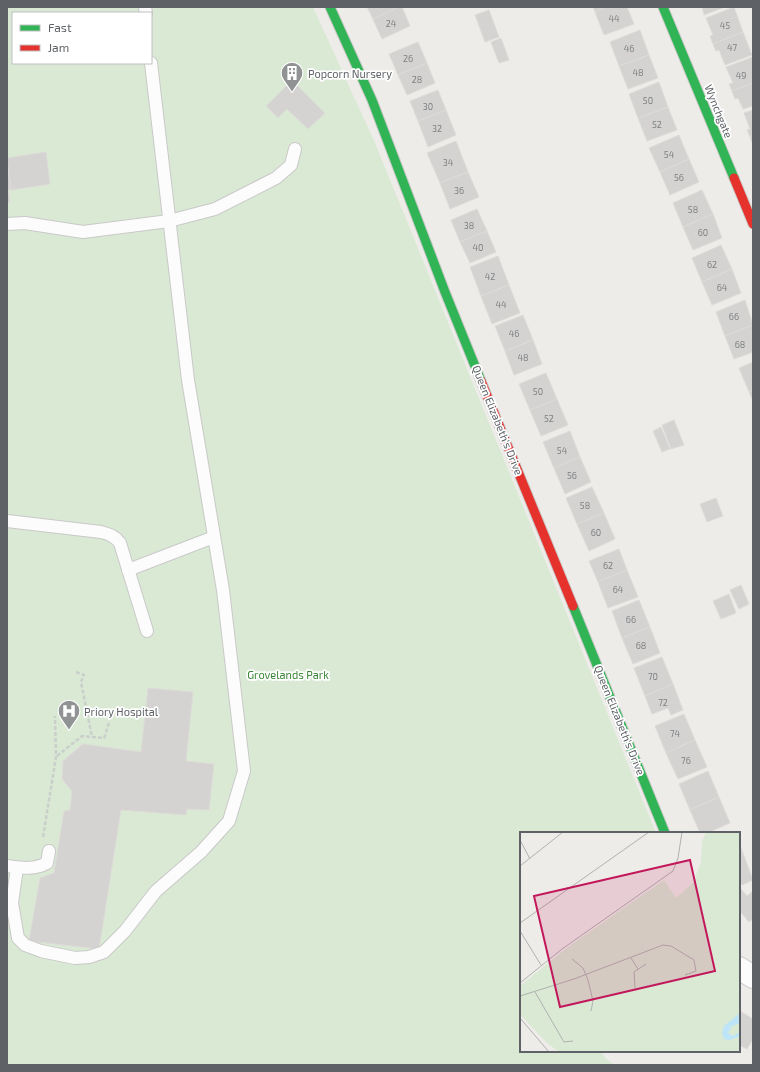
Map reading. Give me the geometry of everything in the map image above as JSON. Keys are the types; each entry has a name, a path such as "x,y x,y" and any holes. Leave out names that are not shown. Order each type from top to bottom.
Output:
{"street":[{"name":"Queen Elizabeth's Drive","path":"330,7 372,100 445,292 665,832"},
{"name":"Wynchgate","path":"663,7 753,224"},
{"path":"740,969 753,977"}],"lane":[{"path":"49,851 47,862 38,867 12,867 12,903 18,938 25,945 41,951 75,958 89,957 104,952 126,932 156,891 201,852 229,821 244,771 223,590 188,380 150,64"},
{"path":"7,224 25,223 83,232 168,221 215,209 276,178 291,165 295,149"},
{"path":"7,521 110,534 120,543 147,631"},
{"path":"128,570 214,537"}],"path":[{"path":"76,672 84,675 81,682 92,737"},
{"path":"49,851 43,841 56,757 55,716"},
{"path":"56,757 82,736 104,738 110,723"}],"green space":[{"name":"Grovelands Park","path":"7,7 313,7 375,143 656,832 520,832 520,1052 602,1052 606,1059 615,1065 7,1065"}],"building":[{"path":"367,7 399,7 373,19"},
{"path":"402,7 410,26 382,39 373,19"},
{"path":"593,7 607,7 595,12"},
{"path":"607,7 627,7 634,24 604,35 595,12"},
{"path":"702,7 725,7 704,15"},
{"path":"734,7 743,32 713,44 710,36 713,35 706,18"},
{"path":"489,10 499,37 485,42 475,15"},
{"path":"640,30 649,55 619,66 610,42"},
{"path":"743,32 752,55 725,65 719,50 716,51 713,44"},
{"path":"501,38 509,60 499,63 491,42"},
{"path":"418,42 427,63 398,75 389,54"},
{"path":"649,55 658,78 628,89 619,66"},
{"path":"753,57 753,83 732,91 729,84 733,83 726,67"},
{"path":"427,63 435,83 407,95 398,75"},
{"name":"Popcorn Nursery","path":"292,80 325,113 308,129 287,109 278,118 266,106"},
{"path":"659,82 668,107 638,118 629,94"},
{"path":"753,83 753,106 743,109 738,98 735,99 732,91"},
{"path":"438,90 446,110 418,121 410,101"},
{"path":"668,107 677,130 647,141 638,118"},
{"path":"446,110 456,135 428,147 418,121"},
{"path":"753,110 753,136 750,137 747,130 750,129 744,113"},
{"path":"679,135 689,159 660,172 649,148"},
{"path":"753,136 753,145 750,137"},
{"path":"456,141 468,172 440,183 427,153"},
{"path":"46,152 50,184 11,190 7,158"},
{"path":"689,159 699,182 670,195 660,172"},
{"path":"7,163 11,190 8,190 10,202 7,203"},
{"path":"468,172 479,197 450,209 440,183"},
{"path":"702,190 713,214 683,227 673,203"},
{"path":"477,209 487,231 460,242 451,220"},
{"path":"713,214 722,238 693,250 683,227"},
{"path":"487,231 496,252 470,263 460,242"},
{"path":"721,245 732,269 702,282 692,258"},
{"path":"498,256 509,285 481,296 470,267"},
{"path":"732,269 741,293 712,305 702,282"},
{"path":"509,285 520,313 492,324 481,296"},
{"path":"745,300 753,325 725,336 716,312"},
{"path":"523,315 533,340 505,351 495,326"},
{"path":"753,325 753,352 734,359 725,336"},
{"path":"533,340 542,364 514,375 505,351"},
{"path":"753,362 753,390 749,392 739,368"},
{"path":"546,373 557,399 530,410 519,384"},
{"path":"753,390 753,401 749,392"},
{"path":"557,399 568,425 541,436 530,410"},
{"path":"674,420 684,445 671,449 662,425"},
{"path":"661,427 670,449 662,452 653,431"},
{"path":"570,431 580,457 554,468 543,442"},
{"path":"580,457 591,482 565,494 554,468"},
{"path":"592,487 604,513 577,524 566,498"},
{"path":"716,498 723,516 707,522 700,504"},
{"path":"604,513 615,539 589,551 577,524"},
{"path":"619,549 627,570 598,582 589,561"},
{"path":"627,570 638,597 608,608 598,582"},
{"path":"741,585 749,604 739,609 730,590"},
{"path":"729,594 736,613 721,619 713,601"},
{"path":"639,600 650,627 622,638 612,611"},
{"path":"650,627 660,653 633,664 622,638"},
{"path":"662,657 673,684 645,696 634,668"},
{"path":"673,684 683,710 671,715 668,708 652,714 645,696"},
{"path":"148,688 193,692 186,761 214,764 209,810 187,809 186,815 121,810 99,949 29,941 40,878 54,873 64,811 70,810 72,791 62,779 63,761 83,744 141,752"},
{"path":"684,714 695,740 666,753 655,726"},
{"path":"695,740 707,767 678,779 666,753"},
{"path":"708,771 719,797 690,810 679,784"},
{"path":"719,797 730,823 709,832 700,832 690,810"},
{"path":"740,846 743,853 740,854"},
{"path":"743,853 753,880 742,885 740,880 740,854"},
{"path":"741,889 747,896 753,891 753,919 749,922 740,911"},
{"path":"740,1011 753,1019 753,1039 747,1049 740,1046"}],"traffic: fast":[{"path":"330,7 372,100 445,292 481,381"},
{"path":"663,7 734,178"},
{"path":"573,606 665,832"}],"traffic: jam":[{"path":"734,178 753,224"},
{"path":"481,381 573,606"}],"place":[{"name":"Popcorn Nursery","path":"292,92"},
{"name":"Priory Hospital","path":"69,730"}]}
